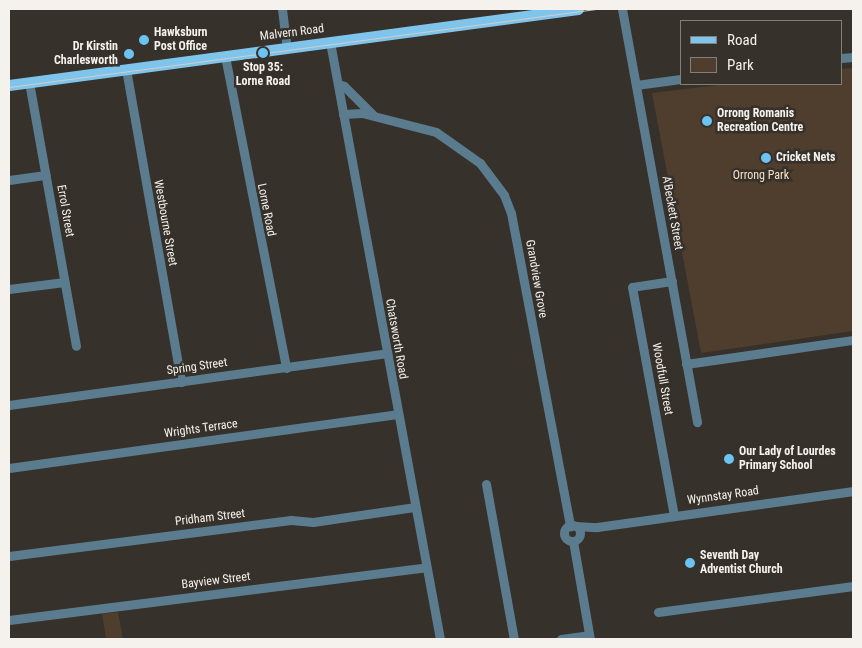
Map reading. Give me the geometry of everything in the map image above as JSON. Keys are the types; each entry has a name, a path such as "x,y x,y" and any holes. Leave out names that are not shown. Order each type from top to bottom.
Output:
{"main road":[{"name":"Malvern Road","path":"9,84 287,48 556,10 578,9"}],"street":[{"path":"282,9 287,48"},
{"name":"A'Beckett Street","path":"622,9 696,422"},
{"name":"Chatsworth Road","path":"330,42 414,507 440,639"},
{"name":"Lorne Road","path":"225,56 286,368"},
{"name":"Westbourne Street","path":"126,69 181,382"},
{"path":"636,85 680,79"},
{"name":"Errol Street","path":"29,82 76,346"},
{"name":"Grandview Grove","path":"338,84 344,86 373,115"},
{"name":"Grandview Grove","path":"343,114 357,112 373,115 392,123 425,128 451,140 480,163 504,195 511,214 575,532 590,637"},
{"path":"9,180 46,176"},
{"name":"Woodfull Street","path":"672,281 632,287 674,516"},
{"path":"9,289 65,282"},
{"path":"686,364 853,340"},
{"name":"Spring Street","path":"9,405 286,368 387,352"},
{"name":"Wrights Terrace","path":"9,468 397,414"},
{"path":"486,484 514,639"},
{"name":"Wynnstay Road","path":"575,532 597,527 853,491"},
{"name":"Pridham Street","path":"9,556 414,507"},
{"name":"Bayview Street","path":"9,620 426,567"},
{"path":"658,612 853,586"},
{"path":"560,639 590,637"}],"green space":[{"name":"Orrong Park","path":"853,68 853,331 701,353 652,93 719,85 842,85 842,69"},
{"path":"118,612 123,639 106,639 102,614"}],"tram line":[{"path":"9,87 596,9"}],"place":[{"name":"Hawksburn Post Office","path":"144,40"},
{"name":"Stop 35: Lorne Road","path":"263,53"},
{"name":"Dr Kirstin Charlesworth","path":"129,54"},
{"name":"Orrong Romanis Recreation Centre","path":"707,121"},
{"name":"Cricket Nets","path":"766,158"},
{"name":"Our Lady of Lourdes Primary School","path":"729,459"},
{"name":"Seventh Day Adventist Church","path":"690,563"}]}
